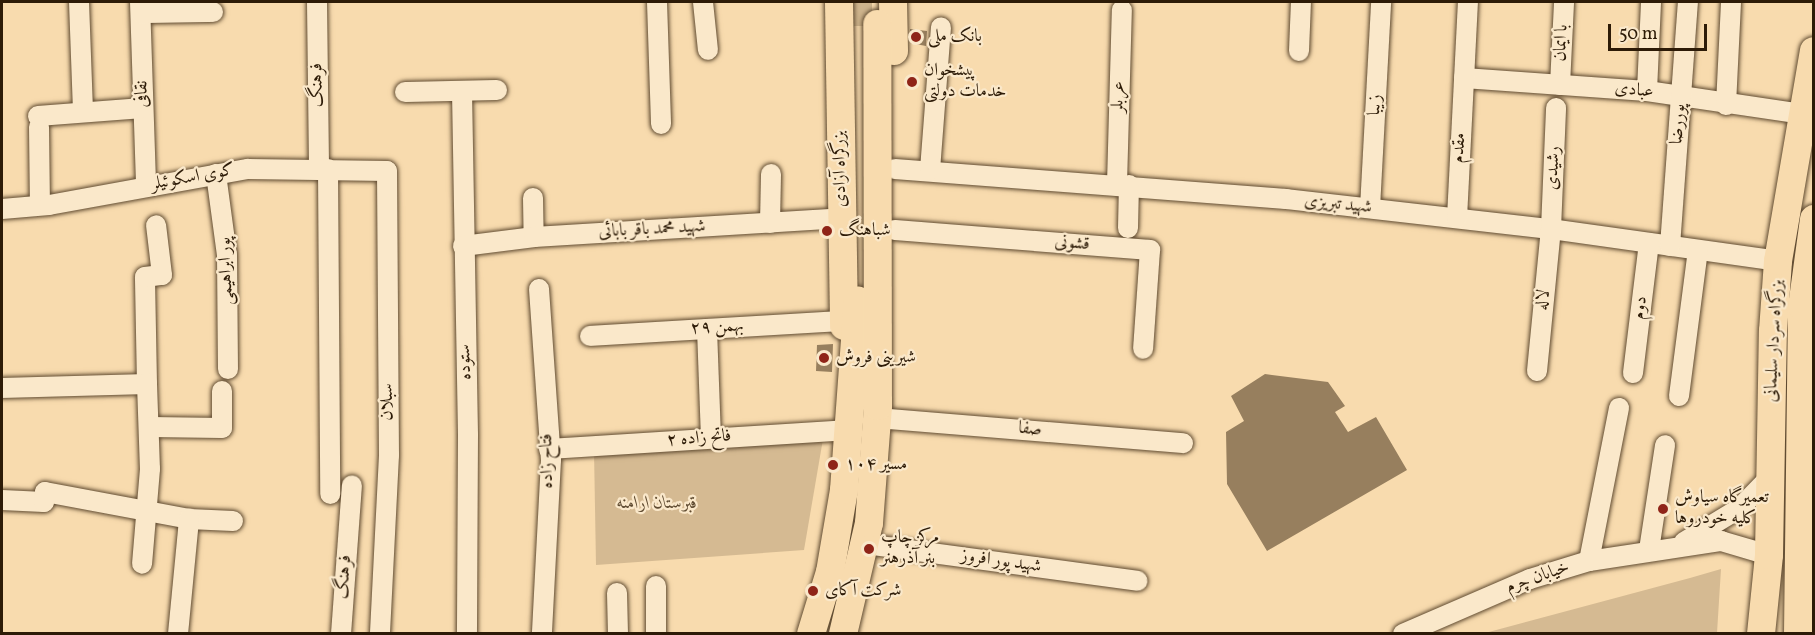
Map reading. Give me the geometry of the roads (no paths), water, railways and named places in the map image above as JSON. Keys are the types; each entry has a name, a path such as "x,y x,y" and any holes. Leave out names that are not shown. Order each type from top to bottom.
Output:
{"highway":[{"name":"بزرگراه آزادی","path":"839,3 844,321 864,415"},
{"name":"بزرگراه آزادی","path":"812,633 830,572 844,490 864,415 895,320 895,169 882,12"},
{"name":"بزرگراه آزادی","path":"843,633 865,544 864,415 882,12"},
{"name":"بزرگراه سردار سلیمانی","path":"1761,633 1769,555 1779,261 1814,51"},
{"name":"بزرگراه سردار سلیمانی","path":"1798,633 1807,513 1808,307 1814,219"}],"street":[{"path":"79,2 83,112"},
{"name":"فرهنگ","path":"317,2 324,169 330,494"},
{"path":"657,2 661,124"},
{"path":"703,2 708,50"},
{"path":"1299,51 1301,2"},
{"name":"زیبا","path":"1370,208 1381,2"},
{"path":"1464,78 1468,2"},
{"name":"با ایمان","path":"1560,85 1564,2"},
{"path":"1647,91 1651,2"},
{"name":"پوررضا","path":"1670,246 1688,2"},
{"path":"1726,105 1731,2"},
{"path":"140,7 213,12"},
{"name":"نقافی","path":"140,7 146,187"},
{"name":"عربلر","path":"1122,10 1123,185 1128,228"},
{"path":"930,170 941,27"},
{"name":"عبادی","path":"1464,78 1647,91 1726,105 1803,114"},
{"name":"مقدم","path":"1456,218 1464,78"},
{"path":"405,92 496,90"},
{"name":"ستوده","path":"462,91 468,435 467,633"},
{"path":"40,205 38,122 83,112 143,108"},
{"name":"رشیدی","path":"1551,229 1556,108"},
{"name":"کوی اسکوئیلر","path":"2,209 40,205 248,169 387,171"},
{"name":"شهید تبریزی","path":"895,169 1123,185 1370,208 1551,229 1779,261"},
{"name":"سبلان","path":"380,633 388,524 387,171"},
{"name":"پور ابراهیمی","path":"216,174 227,255 228,369"},
{"path":"770,223 771,174"},
{"path":"533,198 534,237"},
{"name":"شهید محمد باقر بابائی","path":"463,246 534,237 842,218"},
{"path":"142,564 150,427 145,277 162,275 156,225"},
{"name":"لاله","path":"1537,371 1551,229"},
{"name":"قشونی","path":"895,230 1150,250 1143,349"},
{"name":"دوم","path":"1633,373 1649,243"},
{"path":"1679,396 1698,250"},
{"name":"فتاح زاده","path":"539,289 549,448 542,633"},
{"name":"۲۹ بهمن","path":"590,336 844,321"},
{"path":"707,329 711,438"},
{"path":"2,388 147,384"},
{"path":"150,427 222,428 222,391"},
{"path":"1589,561 1619,408"},
{"name":"فاتح زاده ۲","path":"549,448 711,438 864,415"},
{"name":"صفا","path":"864,415 1182,443"},
{"path":"1649,550 1665,445"},
{"path":"1679,545 1740,508 1770,477"},
{"name":"فرهنگ","path":"341,633 352,485"},
{"path":"2,500 44,502 45,492 146,509 189,519 233,521"},
{"path":"178,633 189,519"},
{"name":"خیابان چرم","path":"1403,633 1530,579 1589,561 1679,545 1721,541 1769,555"},
{"name":"شهید پور افروز","path":"865,544 1137,581"},
{"path":"656,586 656,633"},
{"path":"617,593 618,633"}],"tunnel":[{"path":"858,2 858,26"}],"place":[{"name":"بانک ملی","path":"916,37"},
{"name":"پیشخوان خدمات دولتی","path":"912,82"},
{"name":"شباهنگ","path":"827,231"},
{"name":"شیرینی فروش","path":"824,358"},
{"name":"مسیر ۱۰۴","path":"833,465"},
{"name":"تعمیرگاه سیاوش کلیه خودروها","path":"1663,509"},
{"name":"مرکز چاپ بنر آذرهنر","path":"869,549"},
{"name":"شرکت آکای","path":"813,591"}],"park label":[{"name":"قبرستان ارامنه","path":"657,504"}]}
